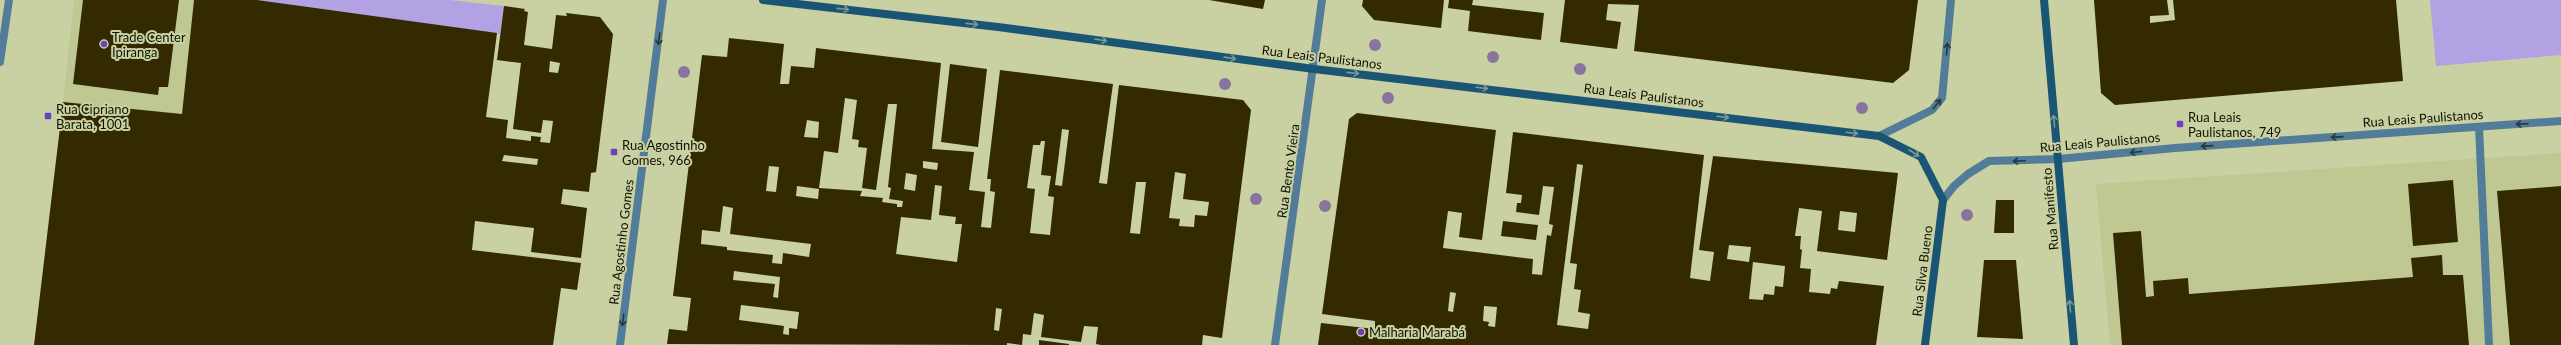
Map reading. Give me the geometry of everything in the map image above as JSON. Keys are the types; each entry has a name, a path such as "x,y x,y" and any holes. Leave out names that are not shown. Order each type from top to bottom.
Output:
{"main road":[{"name":"Rua Leais Paulistanos","path":"763,0 998,27 1314,69 1879,136 1921,157 1943,200"},
{"name":"Rua Manifesto","path":"2044,0 2074,345"},
{"name":"Rua Silva Bueno","path":"1924,345 1943,200"}],"street":[{"path":"0,62 9,0"},
{"name":"Rua Agostinho Gomes","path":"620,345 663,0"},
{"name":"Rua Bento Vieira","path":"1275,345 1314,69 1322,0"},
{"path":"1879,136 1932,110 1942,98 1951,0"},
{"name":"Rua Leais Paulistanos","path":"1943,200 1954,186 1968,174 1989,162 2058,159 2175,148 2561,121"},
{"path":"2479,126 2489,345"}],"shaded area":[{"path":"74,0 194,0 182,114 63,102"},
{"path":"256,0 450,0 504,6 500,34"},
{"path":"2430,0 2561,0 2561,55 2436,66"},
{"path":"2561,153 2561,345 2110,345 2096,184"}],"building":[{"name":"Trade Center Ipiranga","path":"83,0 179,0 168,87 159,87 158,95 73,84"},
{"path":"194,0 257,0 497,33 486,117 508,120 506,138 531,141 531,136 541,137 540,142 550,143 553,121 543,120 541,133 513,129 521,63 497,60 504,6 525,9 524,11 528,12 524,45 552,49 556,15 567,16 566,13 600,17 613,34 596,172 591,173 589,192 563,189 561,204 587,208 581,258 531,252 534,228 475,221 472,250 581,263 577,290 561,288 553,345 34,345 63,102 182,114","holes":["550,61 560,63 558,73 549,72","504,155 538,159 537,165 502,161"]},
{"path":"1209,0 1265,0 1263,9"},
{"path":"1363,0 1444,0 1441,28 1374,20 1362,6"},
{"path":"1449,0 1473,0 1472,5 1544,13 1541,40 1468,31 1470,11 1448,8"},
{"path":"1565,0 1918,0 1909,70 1893,83 1634,51 1639,5 1608,4 1606,20 1621,22 1617,49 1560,42"},
{"path":"2094,0 2167,0 2169,15 2150,16 2150,23 2175,20 2173,0 2396,0 2403,81 2115,105 2101,93"},
{"path":"729,38 784,44 780,84 789,84 791,66 814,68 816,48 941,63 932,149 974,152 969,190 985,192 981,227 991,228 995,192 990,191 991,179 987,179 1000,70 1113,84 1099,183 1107,184 1119,85 1243,100 1251,110 1222,338 1203,335 1202,345 1101,345 1096,344 1098,327 1084,326 1081,342 1041,337 1044,315 1034,313 1031,335 1023,334 1022,345 1007,343 1007,345 667,344 669,329 687,331 691,298 673,296 702,55 727,57","holes":["845,98 857,100 852,139 859,140 858,147 867,148 862,188 876,190 888,104 897,104 888,187 891,188 889,199 903,201 902,207 897,207 897,204 882,202 883,198 860,196 862,191 819,188 824,151 838,153","807,120 819,122 818,138 804,137","1062,129 1069,130 1062,186 1055,185","1041,141 1045,141 1041,175 1051,176 1048,196 1054,197 1050,235 1030,233 1035,189 1027,188 1033,145 1040,145","923,161 938,163 937,170 923,168","769,166 779,167 776,192 766,191","1175,172 1186,174 1183,199 1209,202 1207,216 1195,215 1194,227 1179,226 1180,219 1169,218","906,173 917,175 915,191 904,189","1136,182 1146,182 1140,234 1130,233","935,185 942,186 939,215 956,217 955,224 962,224 957,262 896,254 901,217 931,220","797,186 819,189 818,199 796,196","723,206 733,208 730,234 811,244 809,257 783,253 782,264 772,263 773,255 727,250 727,247 701,244 702,230 720,232","734,271 780,277 778,298 773,297 775,284 733,280","741,305 799,312 797,329 789,328 789,335 783,334 784,326 739,320","996,308 1002,309 999,331 994,330"]},
{"path":"950,64 987,69 978,147 941,142"},
{"path":"1357,113 1496,130 1482,240 1459,237 1462,213 1448,211 1443,248 1533,259 1532,274 1542,275 1547,235 1551,236 1553,225 1549,224 1554,187 1543,186 1539,215 1516,212 1517,203 1521,203 1522,195 1506,193 1513,132 1704,155 1690,278 1710,281 1714,252 1699,250 1713,156 1898,173 1887,260 1817,251 1822,211 1799,208 1795,236 1801,236 1800,249 1802,250 1800,268 1811,269 1809,292 1830,294 1831,288 1837,289 1839,281 1884,286 1876,345 1318,345 1321,323 1375,329 1375,321 1322,314 1349,119","holes":["1577,164 1583,165 1570,263 1577,264 1574,289 1581,290 1578,312 1590,314 1588,329 1557,325","1840,211 1857,213 1855,232 1838,230","1729,245 1751,247 1749,262 1727,259","1753,262 1785,266 1783,287 1775,286 1774,295 1764,294 1763,300 1749,299","1450,292 1456,293 1453,312 1448,311","1484,306 1497,307 1495,327 1488,326 1489,322 1483,321"]},
{"path":"2453,180 2458,242 2413,246 2408,184"},
{"path":"2561,186 2561,345 2510,345 2497,191"},
{"path":"1996,200 2014,200 2014,233 1994,233"},
{"path":"1503,221 1538,225 1536,240 1501,236"},
{"path":"2141,231 2146,297 2154,296 2153,281 2188,278 2189,294 2413,277 2411,258 2442,255 2443,275 2463,275 2469,345 2122,345 2113,233"},
{"path":"1984,260 2016,260 2023,339 1977,337"},
{"path":"1039,340 1069,344 1069,345 1039,345"}],"place":[{"name":"Trade Center Ipiranga","path":"104,44"},
{"name":"Rua Cipriano Barata, 1001","path":"48,116"},
{"name":"Rua Leais Paulistanos, 749","path":"2180,124"},
{"name":"Rua Agostinho Gomes, 966","path":"614,152"},
{"name":"Malharia Marabá","path":"1361,332"}]}
